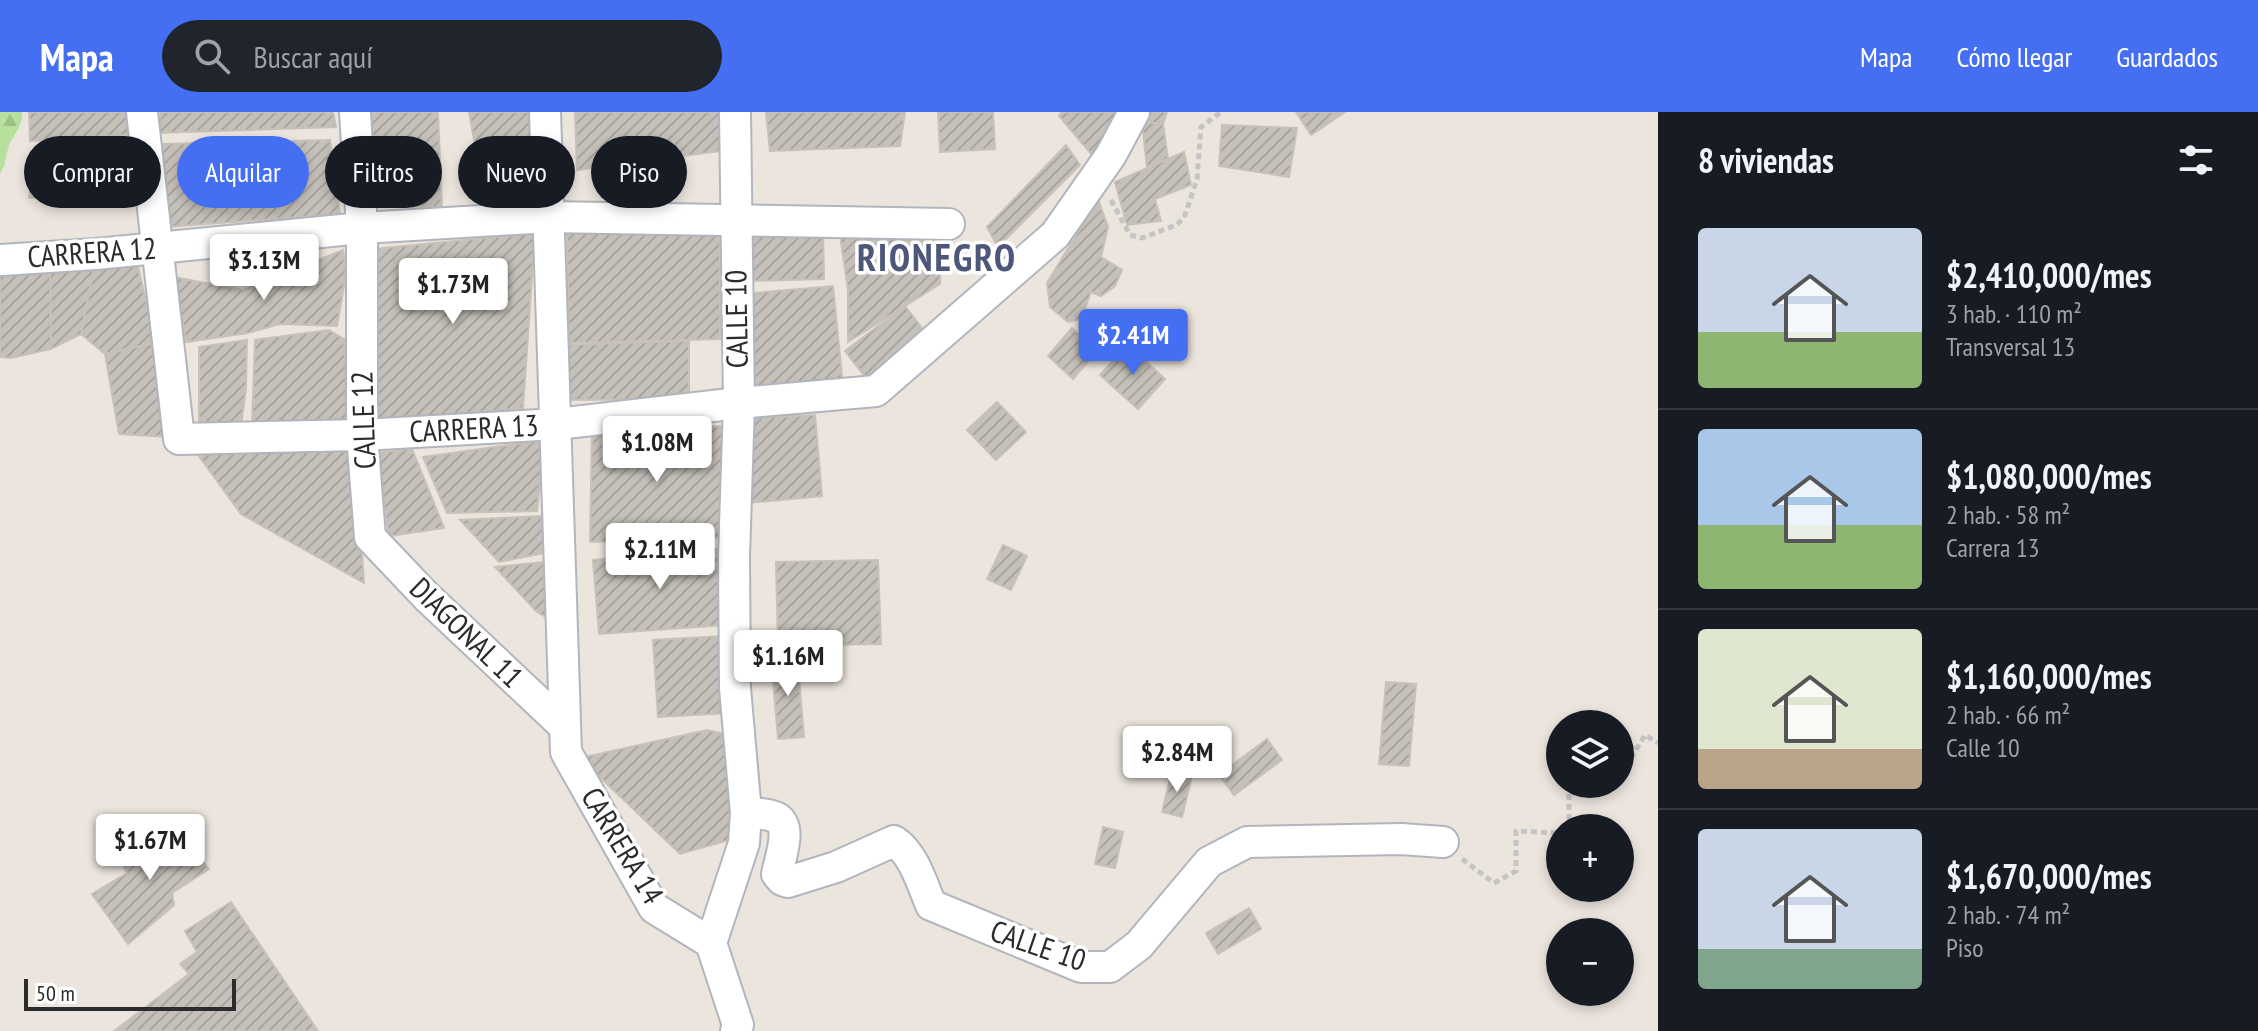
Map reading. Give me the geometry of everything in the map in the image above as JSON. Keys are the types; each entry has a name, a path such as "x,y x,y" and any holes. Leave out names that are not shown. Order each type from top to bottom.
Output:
{"street":[{"path":"142,112 158,248"},
{"name":"CALLE 12","path":"355,112 362,228 362,435 370,537"},
{"name":"CARRERA 14","path":"545,112 566,752 654,908 711,943"},
{"name":"CALLE 10","path":"711,943 744,843 746,813 735,688 734,557 739,403 735,112"},
{"path":"1097,175 1134,112"},
{"name":"CARRERA 13","path":"158,248 179,439 362,435 557,424 876,391 1055,235 1097,175"},
{"name":"CARRERA 12","path":"1,260 362,228 550,217 949,224"},
{"name":"DIAGONAL 11","path":"370,537 427,597 564,726"},
{"name":"CALLE 10","path":"746,813 775,816 782,822 785,832 777,874 782,880 788,882 836,867 894,841 908,855 931,905 1081,967 1110,967 1139,945 1209,862 1247,842 1401,839 1443,842"},
{"path":"711,943 738,1025 736,1031"}],"path":[{"path":"1097,175 1130,235 1142,238 1176,225 1184,218 1197,179 1201,127 1221,112"},
{"path":"1634,753 1645,735 1658,743"},
{"path":"1443,842 1494,883 1516,871 1516,831 1546,832"}],"green space":[{"path":"0,112 22,112 21,123 0,174"}],"building":[{"path":"29,112 133,112 135,134 30,136"},
{"path":"161,112 333,112 336,127 157,133"},
{"path":"371,112 438,112 439,136 373,136"},
{"path":"469,112 537,112 538,136 473,136"},
{"path":"575,112 719,112 721,151 687,155 687,136 591,136 591,168 577,170"},
{"path":"766,112 905,112 900,146 770,151"},
{"path":"938,112 993,112 995,149 940,152"},
{"path":"1062,112 1127,112 1098,162 1059,116"},
{"path":"1146,112 1167,112 1163,124 1142,122"},
{"path":"1296,112 1345,112 1311,135"},
{"path":"1142,122 1163,124 1168,159 1147,168"},
{"path":"1222,125 1297,128 1289,177 1219,166"},
{"path":"309,140 325,140 325,208 339,208 340,214 166,227 161,144 177,144 177,208 309,208"},
{"path":"1066,145 1080,165 998,247 987,227"},
{"path":"1184,152 1191,185 1155,199 1161,221 1127,225 1115,182"},
{"path":"1098,199 1108,227 1101,257 1122,270 1115,286 1101,296 1091,292 1081,319 1068,322 1050,307 1047,283"},
{"path":"720,221 720,339 569,343 567,234"},
{"path":"823,227 824,279 749,281 748,229"},
{"path":"535,233 523,408 378,421 375,249"},
{"path":"840,235 941,239 940,284 848,342 848,290"},
{"path":"343,250 346,274 337,326 280,324 248,333 186,342 174,277 243,290"},
{"path":"137,263 156,343 105,354 81,334 94,266"},
{"path":"94,266 81,334 51,349 50,272"},
{"path":"13,268 50,272 51,349 11,358 0,357 0,271"},
{"path":"833,286 843,386 753,395 743,294"},
{"path":"905,306 932,341 873,387 845,351"},
{"path":"1072,328 1097,351 1073,379 1048,356"},
{"path":"329,330 344,339 349,425 252,425 255,340"},
{"path":"247,340 246,388 240,434 199,435 199,347"},
{"path":"689,341 689,399 565,400 564,345"},
{"path":"156,343 168,437 119,434 105,354"},
{"path":"1128,345 1165,379 1138,409 1100,375"},
{"path":"997,402 1026,432 996,460 967,430"},
{"path":"815,415 822,496 748,503 746,418"},
{"path":"722,426 724,537 590,542 592,430"},
{"path":"545,440 537,511 447,513 423,457"},
{"path":"412,449 444,528 389,536 375,453"},
{"path":"355,450 364,583 241,514 196,452"},
{"path":"541,516 544,553 499,562 460,520"},
{"path":"1003,545 1027,556 1011,590 987,579"},
{"path":"724,548 724,625 599,634 593,560"},
{"path":"878,560 881,644 778,646 776,562"},
{"path":"543,562 549,619 537,612 495,567"},
{"path":"724,636 730,713 658,717 653,640"},
{"path":"797,656 804,737 778,739 771,658"},
{"path":"1386,682 1416,684 1409,766 1379,764"},
{"path":"707,730 721,733 731,769 736,838 680,854 580,758"},
{"path":"1267,739 1282,760 1234,795 1219,775"},
{"path":"1172,771 1192,776 1182,817 1162,812"},
{"path":"172,822 209,869 172,893 174,905 128,944 92,894 127,873 121,861"},
{"path":"1103,827 1123,832 1115,868 1095,864"},
{"path":"231,902 318,1031 114,1031 189,974 180,964 197,952 185,931"},
{"path":"1249,908 1261,929 1218,954 1206,933"}],"district":[{"name":"RIONEGRO","path":"937,258"}]}
